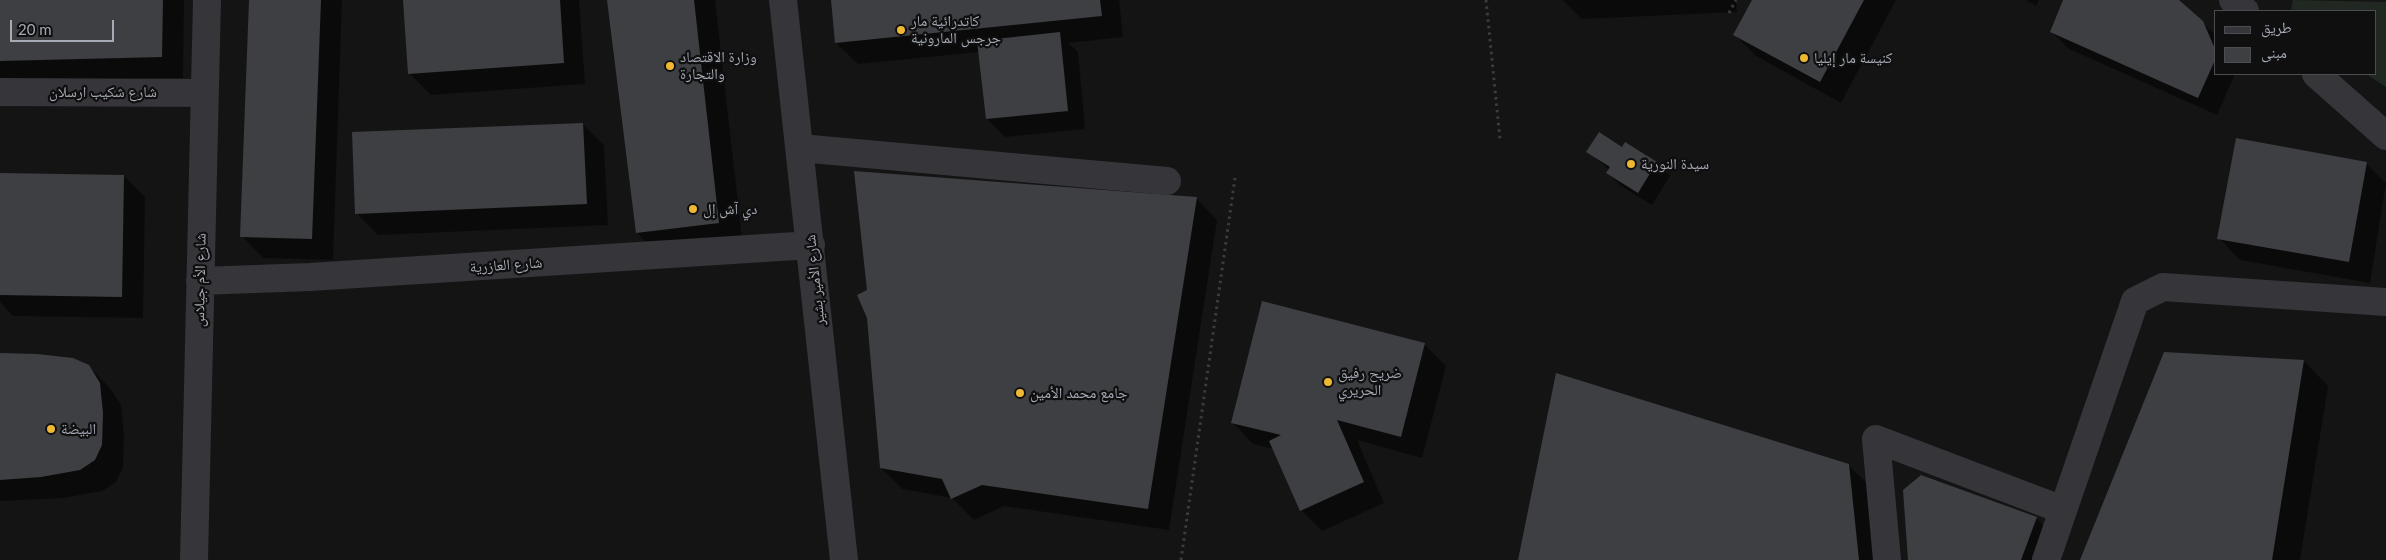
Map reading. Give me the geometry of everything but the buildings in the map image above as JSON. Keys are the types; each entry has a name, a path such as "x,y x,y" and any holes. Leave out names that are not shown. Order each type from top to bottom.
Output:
{"street":[{"name":"شارع الأم جيلاس","path":"194,560 207,0"},
{"name":"شارع الأمير بشير","path":"783,0 844,560"},
{"path":"2233,0 2244,10"},
{"path":"2317,75 2386,136"},
{"name":"شارع شكيب ارسلان","path":"0,92 205,92"},
{"path":"800,148 1167,181"},
{"name":"شارع العازرية","path":"200,282 811,246"},
{"path":"2046,560 2135,301 2163,287 2386,302"},
{"path":"1887,560 1876,439 2063,510"}],"path":[{"path":"1486,0 1500,139"},
{"path":"1729,13 1736,0"},
{"path":"1181,560 1235,178"}],"shaded area":[{"path":"2293,0 2386,2 2386,87 2368,75 2376,75 2376,10 2291,10"}],"place":[{"name":"كاتدرائية مار جرجس المارونية","path":"901,30"},
{"name":"كنيسة مار إيليا","path":"1804,58"},
{"name":"وزارة الاقتصاد والتجارة","path":"670,66"},
{"name":"سيدة النورية","path":"1631,164"},
{"name":"دي آش إل","path":"693,209"},
{"name":"ضريح رفيق الحريري","path":"1328,382"},
{"name":"جامع محمد الأمين","path":"1020,393"},
{"name":"البيضة","path":"51,429"}]}
